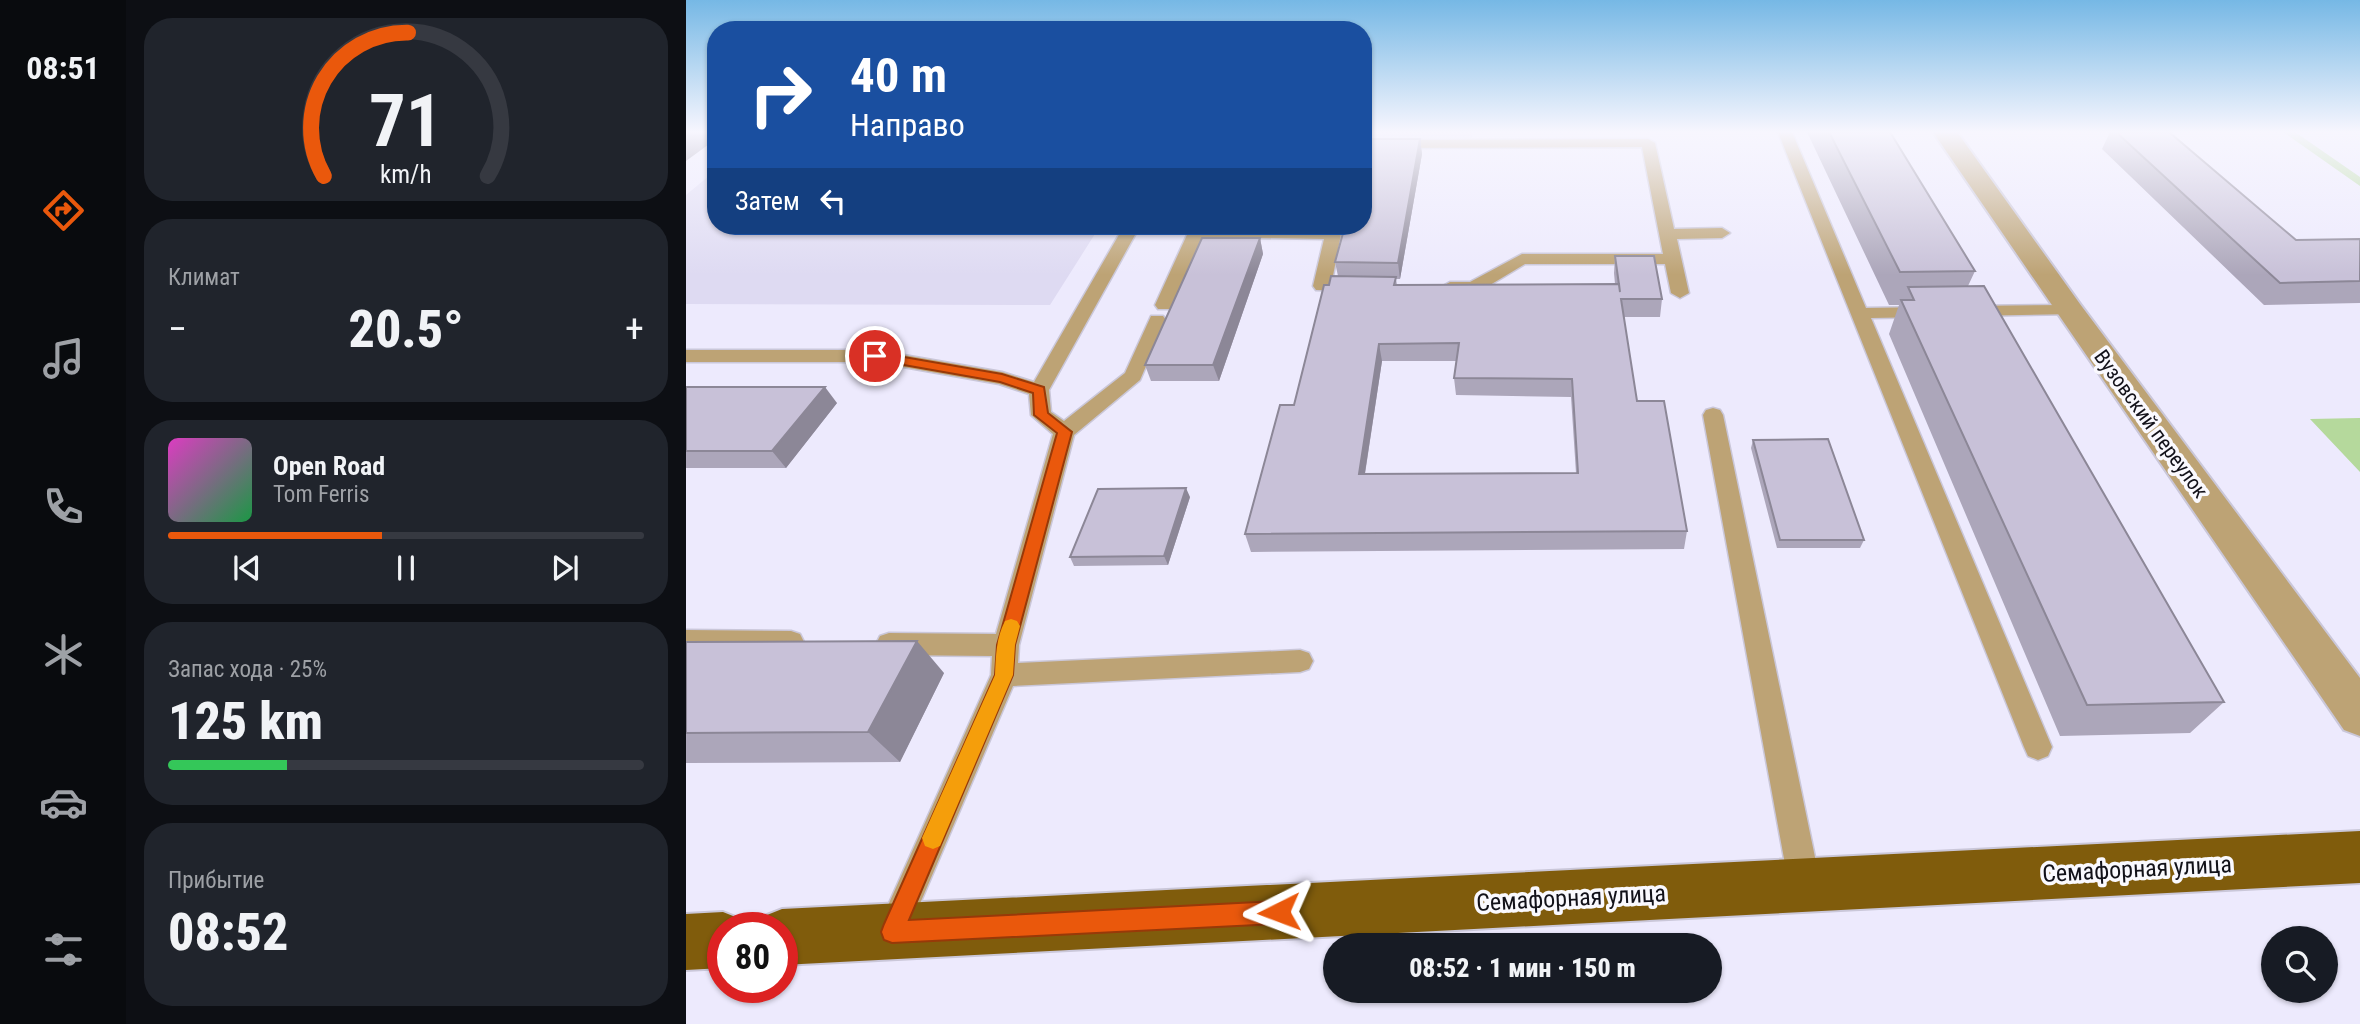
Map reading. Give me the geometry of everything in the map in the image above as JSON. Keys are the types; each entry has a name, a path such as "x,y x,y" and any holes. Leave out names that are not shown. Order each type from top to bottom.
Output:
{"highway":[{"name":"Семафорная улица","path":"798,936 2360,858"},
{"path":"686,942 707,941"}],"street":[{"name":"Вузовский переулок","path":"1978,180 2360,715"}],"lane":[{"path":"1656,180 1680,293"},
{"path":"1805,180 2038,747"},
{"path":"1667,233 1722,233"},
{"path":"1064,432 1041,415 1039,390 1127,235"},
{"path":"892,932 1004,675 1006,645 1064,432 1133,376 1194,235"},
{"path":"1333,235 1322,286 1377,286"},
{"path":"1432,287 1474,287 1522,259 1672,259"},
{"path":"1861,313 2069,310"},
{"path":"686,356 875,356 1002,378 1039,390"},
{"path":"1713,415 1805,886"},
{"path":"686,640 811,642"},
{"path":"867,643 1006,645"},
{"path":"1004,675 1300,661"}],"shaded area":[{"path":"707,180 707,235 1094,235 1050,305 686,304 686,195"}],"green space":[{"path":"2360,418 2360,472 2310,419"}],"building":[{"path":"1372,180 1413,180 1398,263 1335,262 1342,235 1372,235"},
{"path":"1853,180 1919,180 1975,271 1900,272"},
{"path":"2168,180 2225,180 2296,240 2360,239 2360,281 2280,283"},
{"path":"1202,238 1260,238 1213,365 1145,365"},
{"path":"1615,256 1654,256 1662,299 1621,299 1637,401 1664,401 1687,531 1245,534 1280,405 1294,405 1324,285 1329,285 1331,276 1396,277 1394,285 1619,284","holes":["1459,343 1454,378 1572,379 1578,473 1359,474 1379,344"]},
{"path":"1984,286 2224,702 2087,705 1901,300 1914,300 1908,287"},
{"path":"686,387 825,387 772,451 686,451"},
{"path":"1828,439 1864,540 1780,540 1753,440"},
{"path":"1186,488 1164,556 1070,557 1098,489"},
{"path":"917,641 868,732 686,733 686,642"}],"slow traffic":[{"path":"933,838 1004,675 1006,645 1011,626"}],"route":[{"path":"875,356 1002,378 1039,390 1041,415 1064,432 1006,645 1004,675 892,932 1279,912"}]}
